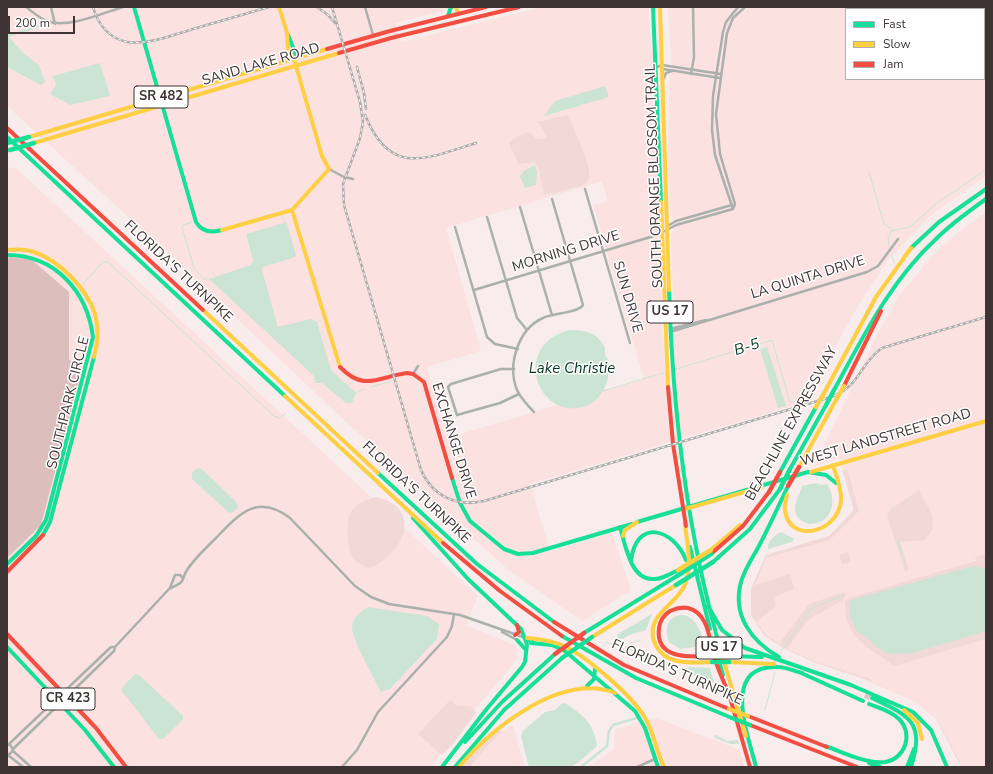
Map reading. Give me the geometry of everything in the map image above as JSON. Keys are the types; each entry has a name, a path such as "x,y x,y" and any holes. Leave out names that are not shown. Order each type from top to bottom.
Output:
{"main road":[{"path":"134,7 196,222 203,231 216,232 292,210 330,169 322,156 294,58 288,48 287,33 279,7"},
{"path":"448,16 451,7"},
{"path":"440,26 452,22 458,14 456,7"},
{"name":"SAND LAKE ROAD","path":"7,143 294,58 390,31 486,7"},
{"name":"SAND LAKE ROAD","path":"9,151 375,43 519,7"},
{"name":"SOUTH ORANGE BLOSSOM TRAIL","path":"653,7 666,229"},
{"name":"SOUTH ORANGE BLOSSOM TRAIL","path":"660,7 663,80 670,414 686,508 708,606 756,767"},
{"path":"458,22 460,17 471,11"},
{"path":"375,43 379,36 390,31"},
{"path":"358,48 371,41 373,36"},
{"name":"FLORIDA'S TURNPIKE","path":"7,128 444,534 501,584 550,621 624,665 729,709 880,767"},
{"name":"FLORIDA'S TURNPIKE","path":"7,137 407,510 479,575 513,602 557,633 636,678 732,718 857,767"},
{"name":"BEACHLINE EXPRESSWAY","path":"445,767 461,746 502,702 555,654 584,633 677,576 732,538 749,520 769,492 871,305 898,264 930,230 986,189"},
{"name":"BEACHLINE EXPRESSWAY","path":"456,767 504,710 562,658 592,637 713,562 749,532 780,489 882,303 906,268 953,222 986,199"},
{"name":"EXCHANGE DRIVE","path":"292,210 339,366 353,380 361,383 400,373 414,374 424,382 465,515 504,549 518,554 533,553"},
{"name":"SOUTHPARK CIRCLE","path":"7,250 30,250 52,262 84,292 92,307 98,329 97,348 50,522 41,539 7,572"},
{"name":"SOUTHPARK CIRCLE","path":"7,255 22,254 36,258 49,266 68,283 79,295 88,309 92,322 93,337 46,520 36,536 7,564"},
{"path":"785,662 760,645 750,635 741,616 739,600 744,576 799,467 844,386 877,318 882,303"},
{"name":"SOUTH ORANGE BLOSSOM TRAIL","path":"669,330 676,423 686,508 685,524 708,624 750,767"},
{"path":"670,414 676,423"},
{"name":"WEST LANDSTREET ROAD","path":"533,553 686,508 756,490 769,483 986,421"},
{"path":"790,486 785,504 786,516 794,527 806,532 822,529 834,520 840,507 840,491 833,465"},
{"path":"808,472 821,473 831,477 840,491"},
{"path":"407,510 418,525 468,579 517,625 529,642 558,647 572,656 630,705 640,718 657,758 664,767"},
{"path":"623,536 625,530 637,522"},
{"path":"685,524 688,574 681,592 659,616 653,626 653,638 657,649 664,657 675,662 769,663 785,666 833,687 864,698 825,677"},
{"path":"620,527 631,561 639,574 652,580 662,579 711,552"},
{"path":"631,561 634,544 645,534 660,532 675,540 684,553 686,570 681,588 672,603"},
{"path":"708,606 719,626 735,642 751,650 909,709 923,720 932,732 948,767"},
{"path":"730,696 718,668 705,624 700,616 692,609 682,608 672,610 664,616 659,626 658,635 661,643 667,650 680,656 711,656 728,656 755,656 785,662"},
{"path":"517,625 519,632 516,638 524,646 526,655"},
{"name":"CR 423","path":"7,634 101,734 126,767"},
{"path":"529,642 549,640 572,650 639,708 648,723 658,767"},
{"path":"442,767 485,711 522,668 529,642"},
{"name":"CR 423","path":"7,647 95,740 114,767"},
{"path":"756,767 741,704 743,685 754,672 767,667 782,667 802,673"},
{"path":"459,767 492,732 514,715 539,702 587,686 592,682 595,676 595,669"},
{"path":"587,686 600,687 615,692"},
{"path":"877,696 902,709 918,723 922,739 907,767"},
{"path":"825,746 879,762 891,760 900,755 907,741 907,733 904,725 896,716 870,701 896,713 912,728 915,743 911,767"}],"street":[{"path":"26,7 39,17 56,24 73,21 123,7"},
{"path":"51,7 56,24"},
{"path":"364,7 373,36"},
{"path":"691,74 694,57 693,7"},
{"path":"733,209 715,155 712,130 712,109 723,32 726,22 738,7"},
{"path":"733,209 734,204 718,139 716,114 720,78 730,26 736,15 745,7"},
{"path":"657,67 721,74"},
{"path":"662,67 673,71 720,78"},
{"path":"663,80 666,73 673,71"},
{"path":"330,169 344,177 353,179"},
{"name":"SUN DRIVE","path":"585,189 630,343"},
{"path":"534,412 519,394 515,383 514,369 518,349 527,330 537,321 552,315 578,310 583,305 552,199"},
{"path":"700,216 734,204"},
{"path":"520,207 552,315"},
{"path":"700,216 733,209"},
{"name":"MORNING DRIVE","path":"474,290 603,251 700,216"},
{"path":"487,217 517,318 527,330"},
{"path":"455,227 490,341 518,349"},
{"name":"LA QUINTA DRIVE","path":"669,330 687,326 867,272 882,261 898,239"},
{"path":"414,374 418,366"},
{"path":"514,369 494,371 449,385 448,387 457,415 500,403 519,394"},
{"path":"169,589 181,583 182,578 188,569 239,514 254,507 270,507 278,510 290,518 355,586 366,594 389,604 454,614 475,619 516,638 529,642"},
{"path":"29,766 8,744 36,719 81,683 114,651 115,647 169,589 174,581 174,576 179,575 188,569"},
{"path":"179,575 182,578"},
{"path":"174,581 177,584"},
{"path":"344,766 359,747 378,712 447,637 454,614"},
{"path":"496,628 516,638 529,642"},
{"path":"65,695 111,647 115,647"},
{"path":"81,683 93,669 93,665"},
{"path":"23,767 8,755 58,701"},
{"path":"36,719 39,723"},
{"path":"637,767 657,758"}],"shaded area":[{"path":"7,7 459,7 395,23 401,42 543,7 649,7 651,51 654,51 655,92 652,93 654,149 657,149 662,328 670,442 530,484 550,551 612,533 631,590 582,621 510,571 424,495 137,225 7,106","holes":["602,181 608,201 593,205 644,379 447,438 427,367 481,351 446,228"]},
{"path":"668,7 986,7 986,176 932,214 888,260 861,301 803,403 681,439 675,365 671,233 674,230 670,205 668,160 670,76 672,74"},
{"path":"567,115 585,156 588,165 589,178 586,183 580,186 544,194 539,169 534,162 519,164 509,143 516,137 529,132 537,139 547,137 538,122"},
{"path":"15,167 478,596 466,625 516,646 518,658 449,741 431,767 7,767 7,169"},
{"path":"986,212 986,767 961,767 936,718 912,700 864,679 816,663 785,649 765,636 751,615 751,589 766,555 829,536 854,510 839,458 814,466 879,331 899,296 934,254 955,235"},
{"path":"10,257 32,260 69,292 69,359 81,372 41,525 7,558 7,259"},
{"path":"847,469 859,511 830,540 766,558 755,585 790,574 794,589 774,597 776,606 756,622 766,635 779,644 809,604 844,592 846,595 843,600 808,620 787,649 816,662 871,679 872,682 912,700 864,679 816,663 785,649 764,635 751,615 751,589 766,555 829,536 854,510 843,472"},
{"path":"919,490 932,515 933,529 925,540 900,542 909,570 905,572 887,515 891,509"},
{"path":"376,497 388,501 397,507 402,515 404,532 394,551 385,559 369,568 359,563 351,554 348,542 348,520 352,510 357,505"},
{"path":"848,552 851,562 842,564 839,555"},
{"path":"986,554 986,639 894,666 867,647 853,633 846,614 845,601 849,598 976,561 975,557"},
{"path":"450,700 457,706 470,706 476,713 452,745 442,755 418,734"},
{"path":"912,700 937,718 962,767 936,718"},
{"path":"656,718 740,750 744,767 589,767 615,748 614,739 616,729"},
{"path":"513,725 525,767 470,767 502,731"},
{"path":"496,730 502,731 470,767 462,767"}],"water":[{"path":"39,25 40,27 9,37 22,52 39,65 45,82 41,85 7,67 7,35"},
{"path":"100,63 110,96 70,105 50,94 56,85 53,76"},
{"path":"605,86 609,97 544,116 555,101"},
{"path":"535,165 537,172 536,185 525,188 520,176 525,170"},
{"path":"284,223 287,224 296,255 295,257 263,267 262,270 278,327 311,319 317,322 331,370 356,393 352,403 346,403 322,383 315,383 314,376 209,279 251,265 253,260 246,234"},
{"name":"Lake Christie","path":"570,330 586,332 599,339 605,349 605,355 608,359 609,368 603,391 592,403 578,408 563,407 550,400 541,389 536,376 536,362 541,349 552,337"},
{"path":"767,347 786,406 778,408 760,349"},
{"path":"198,468 202,469 236,502 238,506 236,510 231,513 228,512 192,479 192,473"},
{"path":"816,483 822,485 827,484 832,497 831,510 828,516 823,520 817,523 809,524 797,516 795,507 802,486"},
{"path":"782,532 794,539 792,542 768,549 772,539"},
{"path":"897,542 899,542 907,570"},
{"path":"974,566 986,569 986,631 912,653 890,654 878,648 865,636 857,632 852,621 849,608 851,600"},
{"path":"368,607 427,616 439,624 437,639 390,689 381,692 355,640 352,626 354,620 360,612"},
{"path":"652,614 646,630 629,635 621,640 617,638 618,634"},
{"path":"681,615 690,618 698,626 702,636 703,646 680,649 669,642 667,633 668,625 672,618"},
{"path":"689,667 710,668 714,683 682,670"},
{"path":"135,674 139,675 183,716 183,719 163,739 159,739 122,691 122,688"},
{"path":"565,703 587,720 593,731 597,746 579,762 570,767 529,767 521,736 523,731 545,712 555,710 561,704"},
{"path":"716,735 727,741 738,740 739,744 731,744 715,738 714,736"}],"waterway":[{"name":"B-5","path":"889,246 888,237 891,231 910,227 937,203 986,170"},
{"path":"869,172 884,224 893,230"},
{"path":"282,215 285,223"},
{"path":"192,222 183,225 182,227 194,268 204,279 209,279"},
{"name":"B-5","path":"892,255 894,263"},
{"path":"83,284 103,262 108,262 274,416 279,418 285,414"},
{"path":"317,322 321,320"},
{"name":"B-5","path":"676,369 772,340 790,402 797,401"},
{"name":"B-5","path":"660,374 664,373"},
{"name":"B-5","path":"642,379 657,375"},
{"name":"B-5","path":"603,391 639,380"},
{"path":"371,387 392,381"},
{"path":"347,386 351,382"},
{"path":"356,393 364,389"},
{"path":"780,653 811,609 843,596"},
{"path":"627,657 631,643 641,640"},
{"path":"603,646 606,642 628,651"},
{"path":"629,649 680,668"},
{"path":"765,710 775,672"},
{"path":"581,767 607,746 609,731 613,725 637,718"}],"tunnel":[{"path":"865,695 872,698"}],"railway":[{"path":"93,7 101,24 110,34 121,40 135,43 161,39 269,7"},
{"path":"317,7 328,15 335,23"},
{"path":"332,7 360,102 363,122 360,138 343,184 344,205 421,470 432,487 447,498 464,502 484,501 831,397 841,393 848,387 874,354 882,348 986,317"},
{"path":"357,67 364,93 366,109"},
{"path":"365,115 375,135 386,148 398,155 411,158 425,158 476,143"}],"traffic: fast":[{"path":"134,7 196,222 204,230 222,230"},
{"path":"448,16 451,7"},
{"path":"653,7 661,202"},
{"path":"288,35 295,52 294,59"},
{"path":"7,137 285,396"},
{"path":"7,143 29,137"},
{"path":"10,150 34,143"},
{"path":"911,248 939,222 986,189"},
{"path":"834,390 879,310 905,272 942,233 986,199"},
{"path":"7,255 40,261 54,269 66,279 76,291 84,305 90,320 93,337 46,520 36,536 7,564"},
{"path":"669,290 674,383 684,474 700,564 722,655"},
{"path":"43,535 50,522 94,357"},
{"path":"826,405 834,390"},
{"path":"790,469 826,405"},
{"path":"780,472 816,407"},
{"path":"780,489 790,469"},
{"path":"637,522 808,472"},
{"path":"808,472 826,475 836,483"},
{"path":"378,473 477,564 554,622"},
{"path":"452,478 460,503 470,521 504,549 518,554 533,553 632,524"},
{"path":"779,657 760,643 746,626 739,605 739,594 741,582 745,572 764,537 788,486"},
{"path":"713,562 750,529 780,489"},
{"path":"413,518 468,579 521,629 527,644 525,662 522,667 485,711 442,767"},
{"path":"620,527 630,559 638,573 645,577 659,579 678,570"},
{"path":"631,561 634,547 640,538 647,533 656,532 673,541 680,549 686,560"},
{"path":"690,547 710,629"},
{"path":"677,576 711,554"},
{"path":"676,585 713,562"},
{"path":"584,633 677,576"},
{"path":"708,606 722,630 745,648 851,685 913,712 931,730 947,767"},
{"path":"562,636 636,678 732,718"},
{"path":"562,658 592,637"},
{"path":"526,638 534,643"},
{"path":"517,640 526,650"},
{"path":"713,640 723,675"},
{"path":"531,643 552,645 565,651 635,711 645,728 658,767"},
{"path":"7,647 85,730 114,767"},
{"path":"465,742 502,702 555,654"},
{"path":"728,656 762,657"},
{"path":"455,767 504,710 562,658"},
{"path":"712,662 729,662"},
{"path":"756,767 744,721 742,704 743,689 749,677 760,669 778,667 787,668 802,673"},
{"path":"587,686 594,679 595,669"},
{"path":"799,672 863,701"},
{"path":"872,698 896,710 911,722 915,730 916,740 915,752 911,767"},
{"path":"825,746 854,757 877,762 885,762 898,756 905,745 906,732 904,725 892,714 869,704"},
{"path":"732,718 750,725"},
{"path":"907,767 914,749"},
{"path":"869,763 880,767"}],"traffic: slow":[{"path":"222,230 292,210 329,169 322,156 294,59 288,48 287,33 279,7"},
{"path":"456,7 458,14"},
{"path":"660,7 669,290"},
{"path":"29,137 327,49"},
{"path":"34,143 339,53"},
{"path":"661,202 668,387"},
{"path":"292,210 340,367"},
{"path":"824,393 876,297 911,248"},
{"path":"7,250 28,250 44,256 63,269 79,286 86,295 95,314 98,336 94,357"},
{"path":"203,310 378,473"},
{"path":"836,400 844,386"},
{"path":"816,407 824,393"},
{"path":"285,396 443,543"},
{"path":"799,467 836,400"},
{"path":"811,472 986,421"},
{"path":"787,495 785,510 788,520 794,527 803,531 813,531 822,527 831,521 838,513 841,501 840,487 833,465"},
{"path":"685,509 762,487"},
{"path":"623,536 625,530 637,522"},
{"path":"685,524 689,561 688,575 681,592 661,613 654,623 653,638 658,649 671,659 695,663 712,662"},
{"path":"711,550 740,525"},
{"path":"678,570 711,550"},
{"path":"592,637 676,585"},
{"path":"527,638 557,643 566,647 586,659 619,687 638,707 644,716 653,735 664,767"},
{"path":"722,655 746,736"},
{"path":"711,656 728,656"},
{"path":"729,662 774,664"},
{"path":"459,767 490,736 509,721 529,708 551,697 572,690 594,689 615,693"},
{"path":"729,709 748,716"},
{"path":"904,710 918,723 922,739"}],"traffic: jam":[{"path":"327,49 390,31 486,7"},
{"path":"339,53 391,38 519,7"},
{"path":"7,128 203,310"},
{"path":"844,386 881,311"},
{"path":"340,367 349,375 364,381 372,381 407,373 413,374 424,382 452,478"},
{"path":"668,387 673,444 686,526"},
{"path":"788,486 799,467"},
{"path":"769,492 780,472"},
{"path":"711,554 743,526 769,492"},
{"path":"7,572 43,535"},
{"path":"443,543 500,591 562,636"},
{"path":"711,656 684,656 668,651 662,646 659,638 659,628 661,620 664,616 677,608 688,608 700,615 707,628 721,676 730,696"},
{"path":"554,622 624,665 729,709"},
{"path":"515,635 519,632 517,625"},
{"path":"555,654 584,633"},
{"path":"7,634 96,728 126,767"},
{"path":"729,694 750,767"},
{"path":"748,716 827,747"},
{"path":"750,725 857,767"}]}
